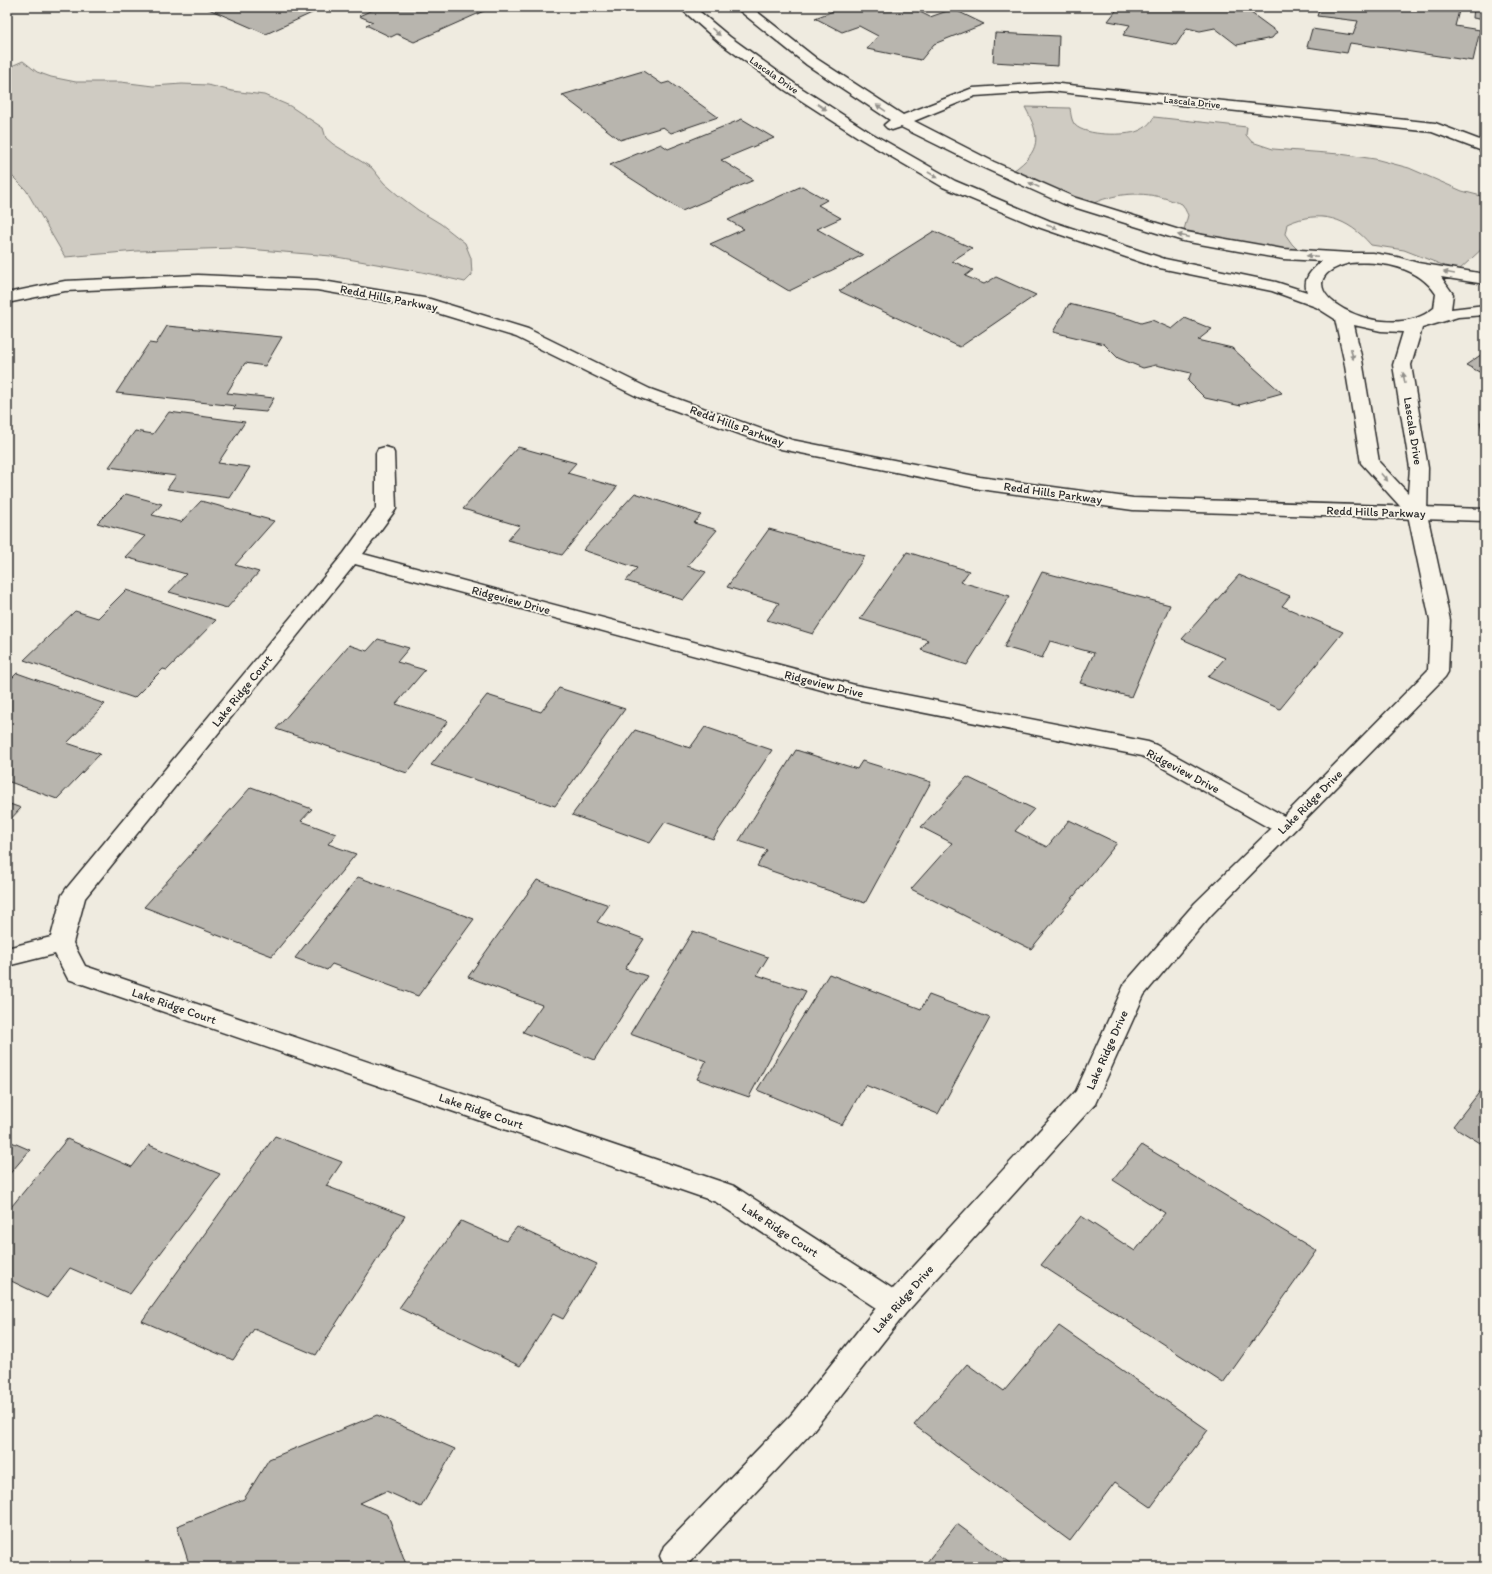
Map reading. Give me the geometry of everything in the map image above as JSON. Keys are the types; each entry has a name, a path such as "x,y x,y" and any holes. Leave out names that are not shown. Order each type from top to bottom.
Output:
{"street":[{"name":"Lascala Drive","path":"686,7 725,40 778,79 866,136 949,184 1044,224 1161,263 1276,287 1322,302"},
{"path":"742,7 812,62 901,121 989,165 1070,201 1183,236 1283,254 1379,258 1393,260 1413,267 1430,276 1441,287 1445,299 1442,310 1422,322"},
{"name":"Lascala Drive","path":"866,136 973,92 1050,87 1435,128 1485,147"},
{"path":"1351,258 1333,262 1320,270 1314,280 1314,291 1322,302 1342,316 1378,326 1396,327 1476,309 1485,310"},
{"path":"1413,267 1485,279"},
{"name":"Redd Hills Parkway","path":"7,298 65,286 198,280 317,285 424,303 522,333 644,393 788,445 980,484 1133,504 1485,515"},
{"path":"1342,316 1353,360 1370,463 1416,514"},
{"name":"Lascala Drive","path":"1416,514 1419,468 1402,366 1422,322"},
{"name":"Lake Ridge Court","path":"386,453 386,509 351,557 74,895 61,943 76,972 725,1194 894,1306"},
{"name":"Lake Ridge Drive","path":"675,1556 801,1424 894,1306 1086,1096 1134,990 1203,909 1286,827 1438,672 1440,620 1416,514"},
{"name":"Ridgeview Drive","path":"351,557 855,692 1148,750 1286,827"},
{"path":"7,957 61,943"}],"shaded area":[{"path":"23,61 37,72 51,77 76,82 121,82 153,86 182,84 208,85 232,91 264,95 290,106 323,128 326,138 333,144 372,168 384,183 398,195 418,210 441,224 465,243 471,258 472,275 465,282 422,272 331,256 236,248 137,251 65,257 26,190 7,171 7,68"},
{"path":"1025,107 1070,108 1072,119 1075,125 1080,129 1106,134 1124,134 1138,131 1148,125 1154,117 1247,127 1246,135 1252,142 1273,149 1340,154 1375,159 1409,168 1462,191 1485,197 1485,246 1458,271 1404,250 1371,245 1353,228 1333,219 1311,217 1299,219 1287,224 1285,234 1299,251 1276,251 1184,230 1188,215 1183,205 1163,198 1143,194 1133,194 1103,199 1094,203 1059,192 1013,171 1029,157 1036,143 1034,127"}],"building":[{"path":"204,7 325,7 266,34"},
{"path":"379,7 493,7 414,42 397,34 391,37 366,25 373,22 359,16"},
{"path":"844,7 910,7 930,17 953,9 984,24 934,44 921,60 867,49 878,36 859,26 842,32 815,18"},
{"path":"1119,7 1243,7 1277,32 1272,38 1237,45 1215,28 1200,31 1187,28 1176,45 1123,35 1130,25 1108,21"},
{"path":"1320,7 1460,7 1455,26 1480,30 1473,61 1350,43 1347,53 1307,47 1312,29 1353,35 1358,21 1317,16"},
{"path":"1474,7 1485,7 1485,20 1473,18"},
{"path":"995,33 1059,36 1058,66 993,62"},
{"path":"643,71 662,84 669,82 718,117 671,133 663,127 620,140 562,95"},
{"path":"742,119 774,138 721,160 754,180 682,211 610,165 661,144 668,149"},
{"path":"802,186 827,200 818,205 841,218 817,229 863,255 789,291 710,244 744,229 728,220"},
{"path":"934,231 972,248 952,261 973,270 965,276 984,284 996,277 1036,295 960,347 839,291"},
{"path":"1069,304 1141,323 1152,320 1172,329 1185,318 1212,329 1198,340 1232,348 1282,393 1239,405 1241,406 1205,398 1188,381 1191,373 1156,365 1143,368 1118,358 1104,344 1053,332"},
{"path":"167,326 282,337 265,366 245,363 227,393 274,398 266,412 233,409 236,406 116,393 149,343 156,344"},
{"path":"1485,352 1485,375 1466,365"},
{"path":"169,412 245,422 218,463 250,467 230,498 167,489 176,476 109,467 135,431 153,434"},
{"path":"1480,422 1485,422 1485,441"},
{"path":"518,447 576,463 567,473 617,487 562,555 508,540 520,526 463,509"},
{"path":"635,493 701,515 694,523 717,530 687,566 706,572 683,600 626,581 637,568 583,550"},
{"path":"126,494 162,504 152,515 181,522 201,501 274,521 235,565 259,572 227,608 169,592 186,574 125,557 145,536 97,523"},
{"path":"769,529 865,556 813,634 767,620 779,603 727,587"},
{"path":"907,552 969,571 961,582 1010,596 967,665 921,650 928,640 860,619"},
{"path":"1042,572 1170,605 1131,697 1080,683 1094,653 1050,641 1042,658 1004,647"},
{"path":"1239,575 1290,596 1282,606 1343,632 1280,709 1208,677 1225,658 1182,639"},
{"path":"126,590 216,620 167,670 163,669 134,698 24,660 75,611 98,618"},
{"path":"378,639 409,648 397,662 425,670 396,704 448,721 407,773 276,729 349,645 367,651"},
{"path":"17,673 105,704 67,743 100,754 57,799 7,781 7,683"},
{"path":"559,688 625,709 555,806 431,765 487,695 541,712"},
{"path":"705,727 772,750 713,839 665,822 650,843 572,815 635,730 690,748"},
{"path":"796,750 857,769 862,761 931,782 865,903 757,866 767,850 739,841"},
{"path":"967,777 1034,809 1015,831 1047,847 1069,820 1117,843 1031,949 911,889 952,843 921,827"},
{"path":"251,787 312,809 301,821 336,834 328,844 356,854 272,956 144,907"},
{"path":"7,803 21,808 7,823"},
{"path":"358,877 474,919 418,996 332,964 327,970 295,958"},
{"path":"537,880 609,905 597,922 644,939 625,969 647,976 594,1060 523,1032 542,1005 468,977"},
{"path":"693,931 768,957 757,975 806,991 749,1097 697,1079 706,1061 630,1034"},
{"path":"829,974 921,1009 929,995 990,1018 938,1114 865,1085 842,1125 757,1090"},
{"path":"1485,1085 1485,1146 1453,1126"},
{"path":"275,1136 342,1162 326,1186 405,1216 316,1355 254,1329 233,1360 142,1321"},
{"path":"67,1139 132,1167 149,1145 220,1174 130,1294 70,1268 47,1298 7,1279 7,1212"},
{"path":"7,1140 30,1150 7,1177"},
{"path":"1142,1145 1317,1251 1223,1383 1041,1265 1081,1216 1135,1251 1165,1213 1113,1180"},
{"path":"461,1221 506,1241 517,1227 597,1264 563,1319 553,1314 520,1366 399,1308"},
{"path":"1059,1326 1208,1430 1151,1507 1115,1482 1070,1541 914,1425 967,1364 1004,1391"},
{"path":"377,1415 455,1449 421,1507 386,1491 360,1503 388,1515 407,1567 190,1567 177,1526 244,1499 269,1459"},
{"path":"957,1524 1015,1567 923,1567"}]}
